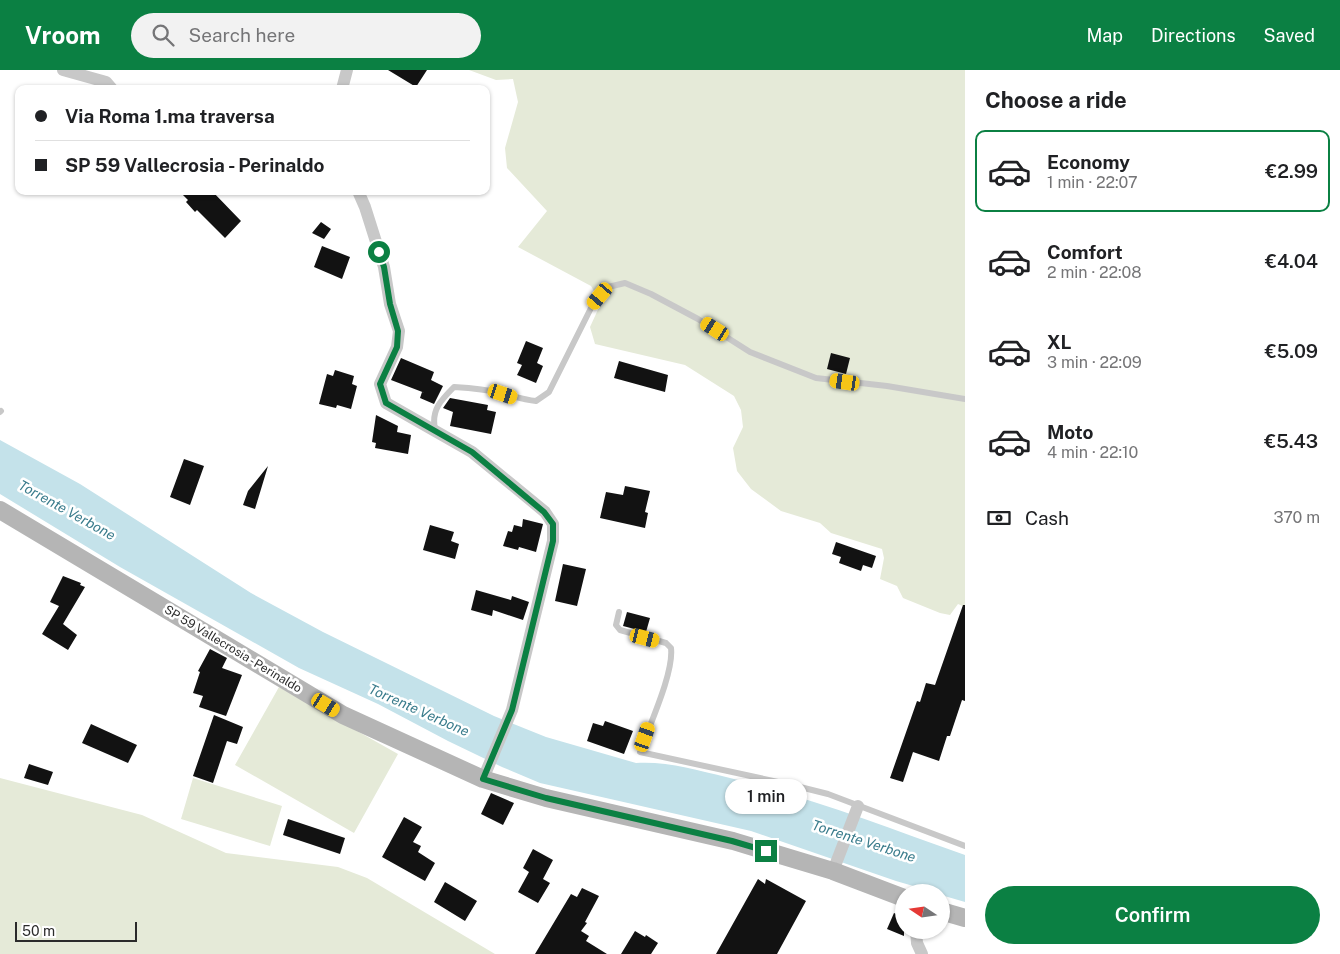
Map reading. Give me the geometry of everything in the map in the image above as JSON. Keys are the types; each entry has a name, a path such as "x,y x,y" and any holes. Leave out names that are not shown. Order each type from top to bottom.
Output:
{"main road":[{"name":"SP 59 Vallecrosia - Perinaldo","path":"0,510 343,715 546,798 732,841 834,868 895,894"},
{"path":"950,914 965,918"}],"street":[{"path":"63,70 106,82 109,85"},
{"path":"343,85 347,70"},
{"path":"360,195 384,267 390,304 398,331 397,347 380,384 386,403 472,452 544,512 553,524 553,541 512,710 486,772"},
{"path":"834,868 857,809"},
{"path":"917,939 922,954"}],"lane":[{"path":"436,431 433,418 441,401 454,387 476,388 523,400 536,401 549,392 592,306 608,287 625,283 698,318 750,352 816,378 907,389 965,399"},
{"path":"619,612 616,625 620,630 666,644 671,648 672,658 667,676 640,752 828,794 857,809 965,846"}],"green space":[{"path":"469,70 965,70 965,607 958,604 950,615 940,613 903,598 897,586 880,579 884,558 882,549 831,533 820,523 781,511 751,489 737,471 733,448 743,427 741,410 734,396 685,365 595,344 590,327 601,303 591,286 518,247 547,211 507,168 505,148 518,102 513,79 496,80"},
{"path":"279,687 398,754 354,833 235,765"},
{"path":"0,778 142,815 226,853 338,867 367,878 495,954 0,954"},
{"path":"193,778 282,806 270,846 181,819"}],"water":[{"name":"Torrente Verbone","path":"0,440 80,484 251,593 323,632 494,716 546,737 636,763 659,763 681,767 786,793 965,855 965,902 950,898 950,884 906,884 751,831 540,783 502,767 378,704 299,668 120,567 0,494"}],"building":[{"path":"388,70 427,70 417,85 413,85"},
{"path":"183,195 216,195 241,221 225,238 197,210 195,212 186,202 188,200"},
{"path":"321,222 331,229 324,239 312,233"},
{"path":"322,246 350,257 342,279 314,267"},
{"path":"526,341 543,348 537,363 543,366 536,383 517,375 522,365 517,363"},
{"path":"831,353 850,358 846,374 827,369"},
{"path":"401,358 434,372 431,380 443,386 434,404 420,398 422,392 425,393 391,380"},
{"path":"619,361 668,375 665,392 614,378"},
{"path":"335,370 354,376 352,384 357,386 351,409 337,405 336,408 319,404 327,374 333,376"},
{"path":"450,398 488,405 487,410 496,412 491,434 450,426 453,412 443,408"},
{"path":"376,415 398,426 397,432 411,435 408,454 375,448 376,443 372,442"},
{"path":"184,459 204,466 190,505 170,497"},
{"path":"268,466 255,509 243,505 248,491"},
{"path":"625,486 650,491 645,512 648,513 645,528 600,518 606,492 623,495"},
{"path":"523,519 543,524 536,552 519,547 518,550 503,546 508,531 512,532 514,525 522,527"},
{"path":"430,525 454,532 451,541 459,544 455,559 423,550"},
{"path":"836,542 876,556 872,568 863,565 861,571 839,563 841,557 832,554"},
{"path":"563,564 586,569 577,606 555,601"},
{"path":"63,576 81,583 80,585 85,587 63,624 77,635 68,650 42,634 59,606 50,602"},
{"path":"476,590 511,600 512,596 529,602 523,620 493,610 492,616 471,610"},
{"path":"963,605 965,605 965,701 962,700 939,761 913,752 903,782 890,778 917,701 920,702 926,683 935,685"},
{"path":"627,612 650,618 646,632 623,626"},
{"path":"210,649 227,658 222,668 242,675 226,716 199,707 203,696 193,693 200,672 198,671"},
{"path":"214,715 243,727 237,744 227,741 213,783 193,776"},
{"path":"605,721 633,731 624,754 587,741 593,723 603,726"},
{"path":"91,724 137,745 128,763 82,743"},
{"path":"29,764 53,772 48,785 24,778"},
{"path":"491,793 514,803 503,825 481,814"},
{"path":"404,817 422,827 413,842 421,846 418,852 435,863 425,881 382,857"},
{"path":"288,819 345,838 340,854 283,835"},
{"path":"533,849 553,860 543,879 550,883 538,903 518,892 529,872 523,868"},
{"path":"758,879 765,884 766,879 806,901 777,954 716,954"},
{"path":"445,882 477,901 465,921 434,902"},
{"path":"582,888 599,896 585,922 587,923 581,931 589,936 586,941 607,954 535,954 571,894 577,897"},
{"path":"894,913 895,913 895,932 887,929"},
{"path":"635,931 645,937 646,935 658,943 651,954 621,954"}],"route":[{"path":"379,252 398,331 397,347 380,384 386,403 472,452 544,512 553,524 553,541 512,710 483,779 546,798 732,841 766,851"}]}
